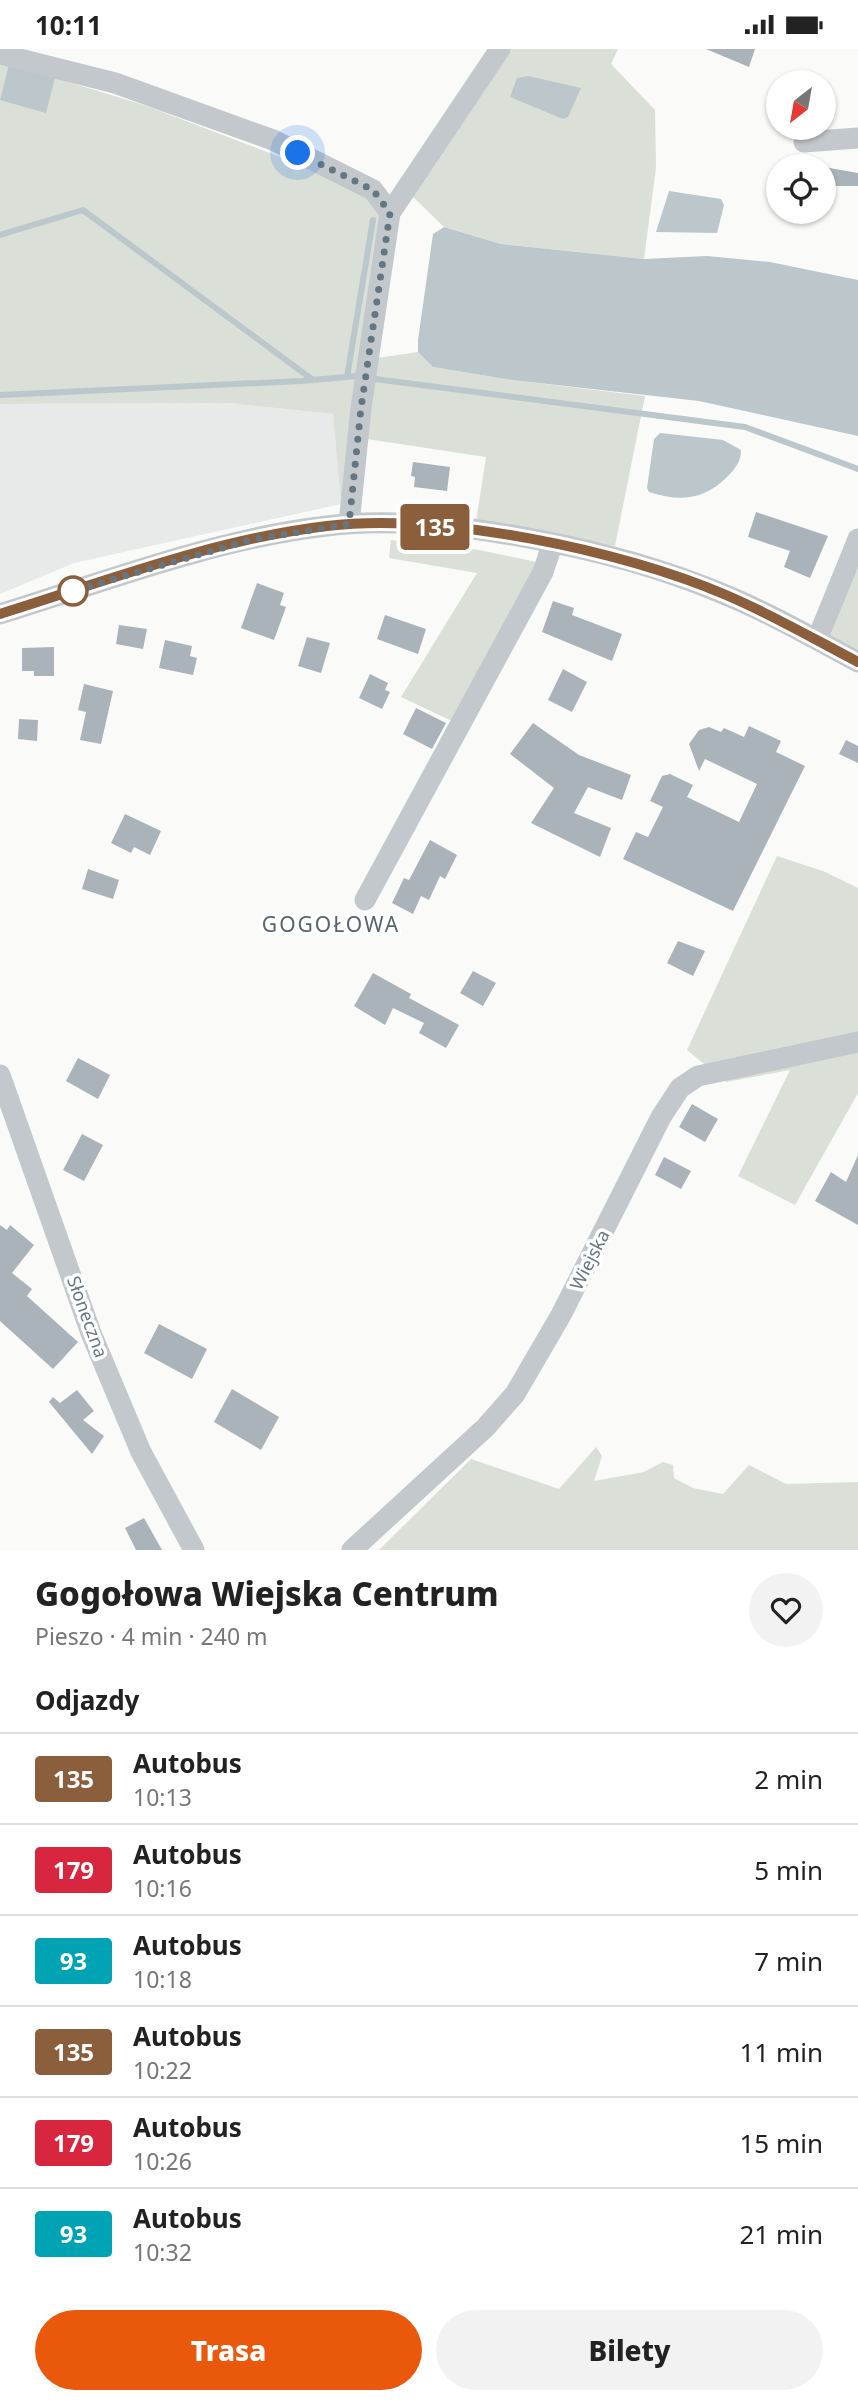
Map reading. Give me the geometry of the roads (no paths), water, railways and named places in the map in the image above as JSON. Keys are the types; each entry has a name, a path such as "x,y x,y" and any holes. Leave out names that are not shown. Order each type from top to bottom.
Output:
{"street":[{"path":"349,524 361,408 390,213 500,49"},
{"path":"0,54 115,83 273,140 373,190 390,213"},
{"path":"804,142 858,138"},
{"path":"0,614 250,540 349,524 440,527 552,545 641,565 728,596 858,662"},
{"path":"817,640 858,539"},
{"path":"365,899 543,572 552,545"},
{"name":"Wiejska","path":"352,1550 473,1440 515,1394 557,1323 656,1126 680,1088 703,1074 858,1042"},
{"name":"Słoneczna","path":"0,1075 105,1368 141,1452 194,1550"}],"waterway":[{"path":"0,235 83,210 313,380"},
{"path":"347,377 373,220"},
{"path":"0,395 357,376"},
{"path":"375,379 745,427 858,469"}],"district":[{"name":"GOGOŁOWA","path":"331,925"}]}
